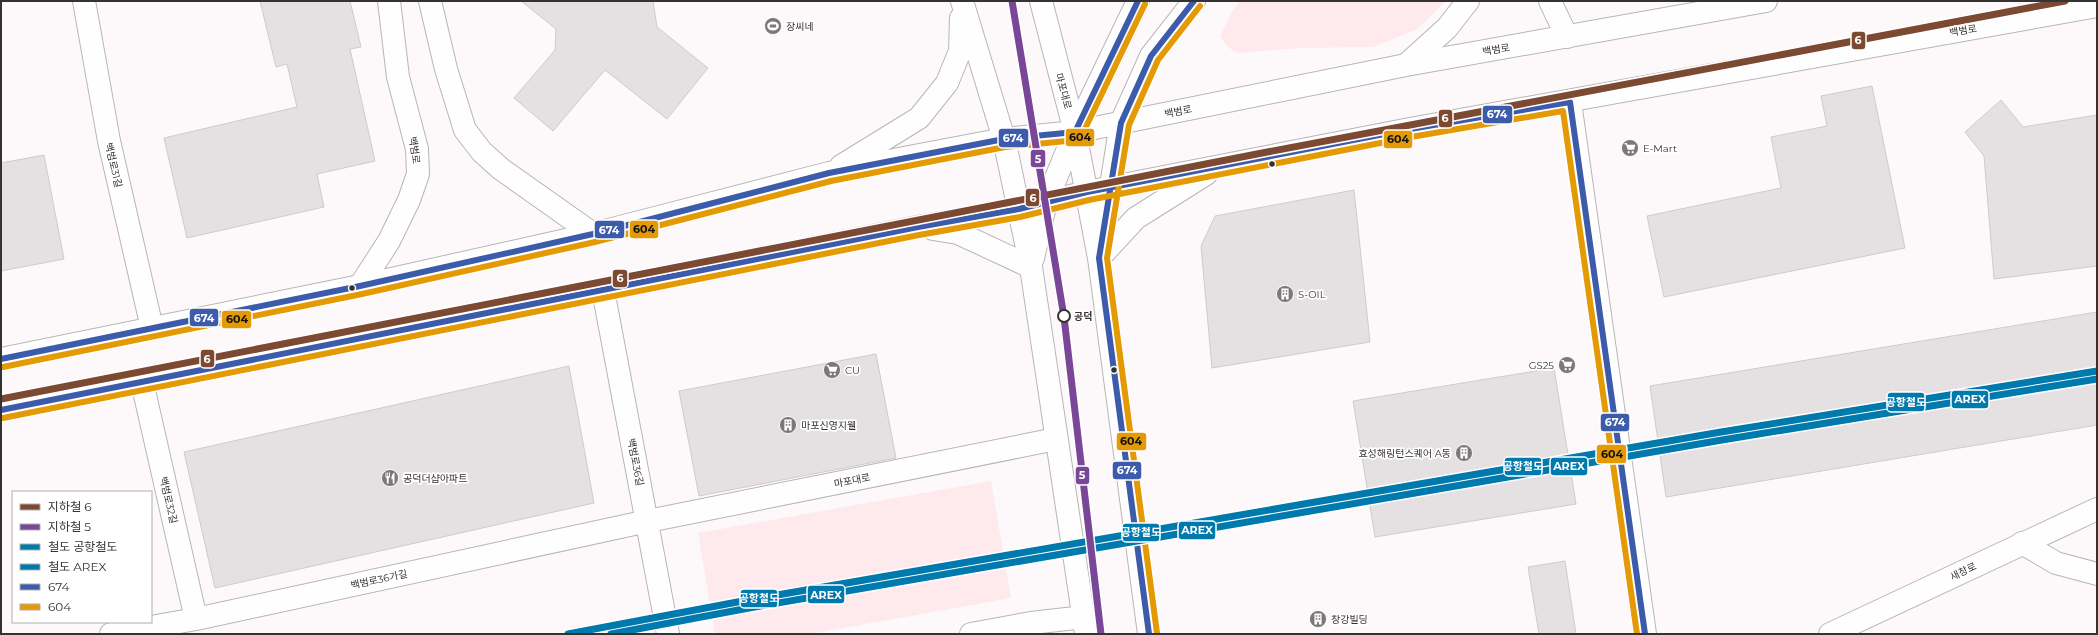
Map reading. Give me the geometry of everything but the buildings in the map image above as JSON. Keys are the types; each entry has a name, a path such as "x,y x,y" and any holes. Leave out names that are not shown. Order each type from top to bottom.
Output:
{"main road":[{"name":"백범로31길","path":"84,1 109,141 152,328"},
{"name":"백범로","path":"360,286 389,241 409,200 418,174 417,149 398,77 389,1"},
{"path":"430,1 446,69 465,130 482,152 501,169 593,234"},
{"path":"962,1 1004,139 1020,209 1031,267 1085,625 1031,623 971,634"},
{"path":"830,173 919,118 947,83 960,51 962,1"},
{"name":"마포대로","path":"1041,1 1075,132 1099,258 1149,634"},
{"path":"1031,267 1046,202 1075,132 1138,1"},
{"path":"1099,258 1121,123 1151,56 1194,1"},
{"path":"1406,65 1447,28 1468,1"},
{"path":"1550,1 1567,37"},
{"name":"백범로","path":"1,359 360,286 593,234 830,173 1004,139 1075,132 1406,65 1766,1"},
{"name":"백범로","path":"1,410 918,226 1020,209 1087,192 1410,129 1570,102 2097,6"},
{"path":"1570,102 1645,634"},
{"path":"1099,258 1136,218 1216,168"},
{"path":"918,226 958,233 1031,267"},
{"name":"백범로36길","path":"603,290 648,521 668,634"},
{"name":"백범로32길","path":"142,382 196,619"},
{"name":"마포대로","path":"648,521 1056,439"},
{"name":"새창로","path":"1830,634 1856,628 2022,543 2097,509"},
{"name":"백범로36가길","path":"111,634 196,619 648,521"},
{"path":"2022,543 2056,563 2097,574"}],"shaded area":[{"path":"1240,1 1446,1 1417,29 1374,47 1300,48 1239,53 1229,48 1220,37 1231,13"},
{"path":"991,481 1011,598 810,634 715,634 698,533"}],"metro line":[{"name":"5","path":"1012,1 1064,317 1101,634"},
{"name":"6","path":"1,399 1257,154 2065,1"}],"rail line":[{"name":"공항철도","path":"568,634 748,600 1721,432 2097,371"},
{"name":"AREX","path":"611,634 749,608 1722,440 2097,379"}],"transit line":[{"name":"674","path":"1,359 360,286 593,234 829,173 1004,139 1075,132 1138,1"},
{"name":"674","path":"1149,634 1099,258 1121,123 1151,56 1194,1"},
{"name":"604","path":"3,367 362,294 595,242 831,181 1005,147 1077,140 1082,135 1145,4"},
{"name":"604","path":"1157,633 1107,258 1129,125 1158,60 1200,6"},
{"name":"674","path":"1,410 918,227 1019,209 1087,192 1410,129 1570,102 1645,634"},
{"name":"604","path":"3,418 919,235 1020,217 1089,200 1411,137 1563,111 1637,634"}],"place":[{"name":"장씨네","path":"773,26"},
{"name":"E-Mart","path":"1630,148"},
{"name":"S-OIL","path":"1285,294"},
{"name":"공덕","path":"1064,316"},
{"name":"GS25","path":"1567,365"},
{"name":"CU","path":"832,370"},
{"name":"마포신영지웰","path":"788,425"},
{"name":"효성해링턴스퀘어 A동","path":"1464,453"},
{"name":"공덕더샵아파트","path":"390,478"},
{"name":"창강빌딩","path":"1318,619"}]}
